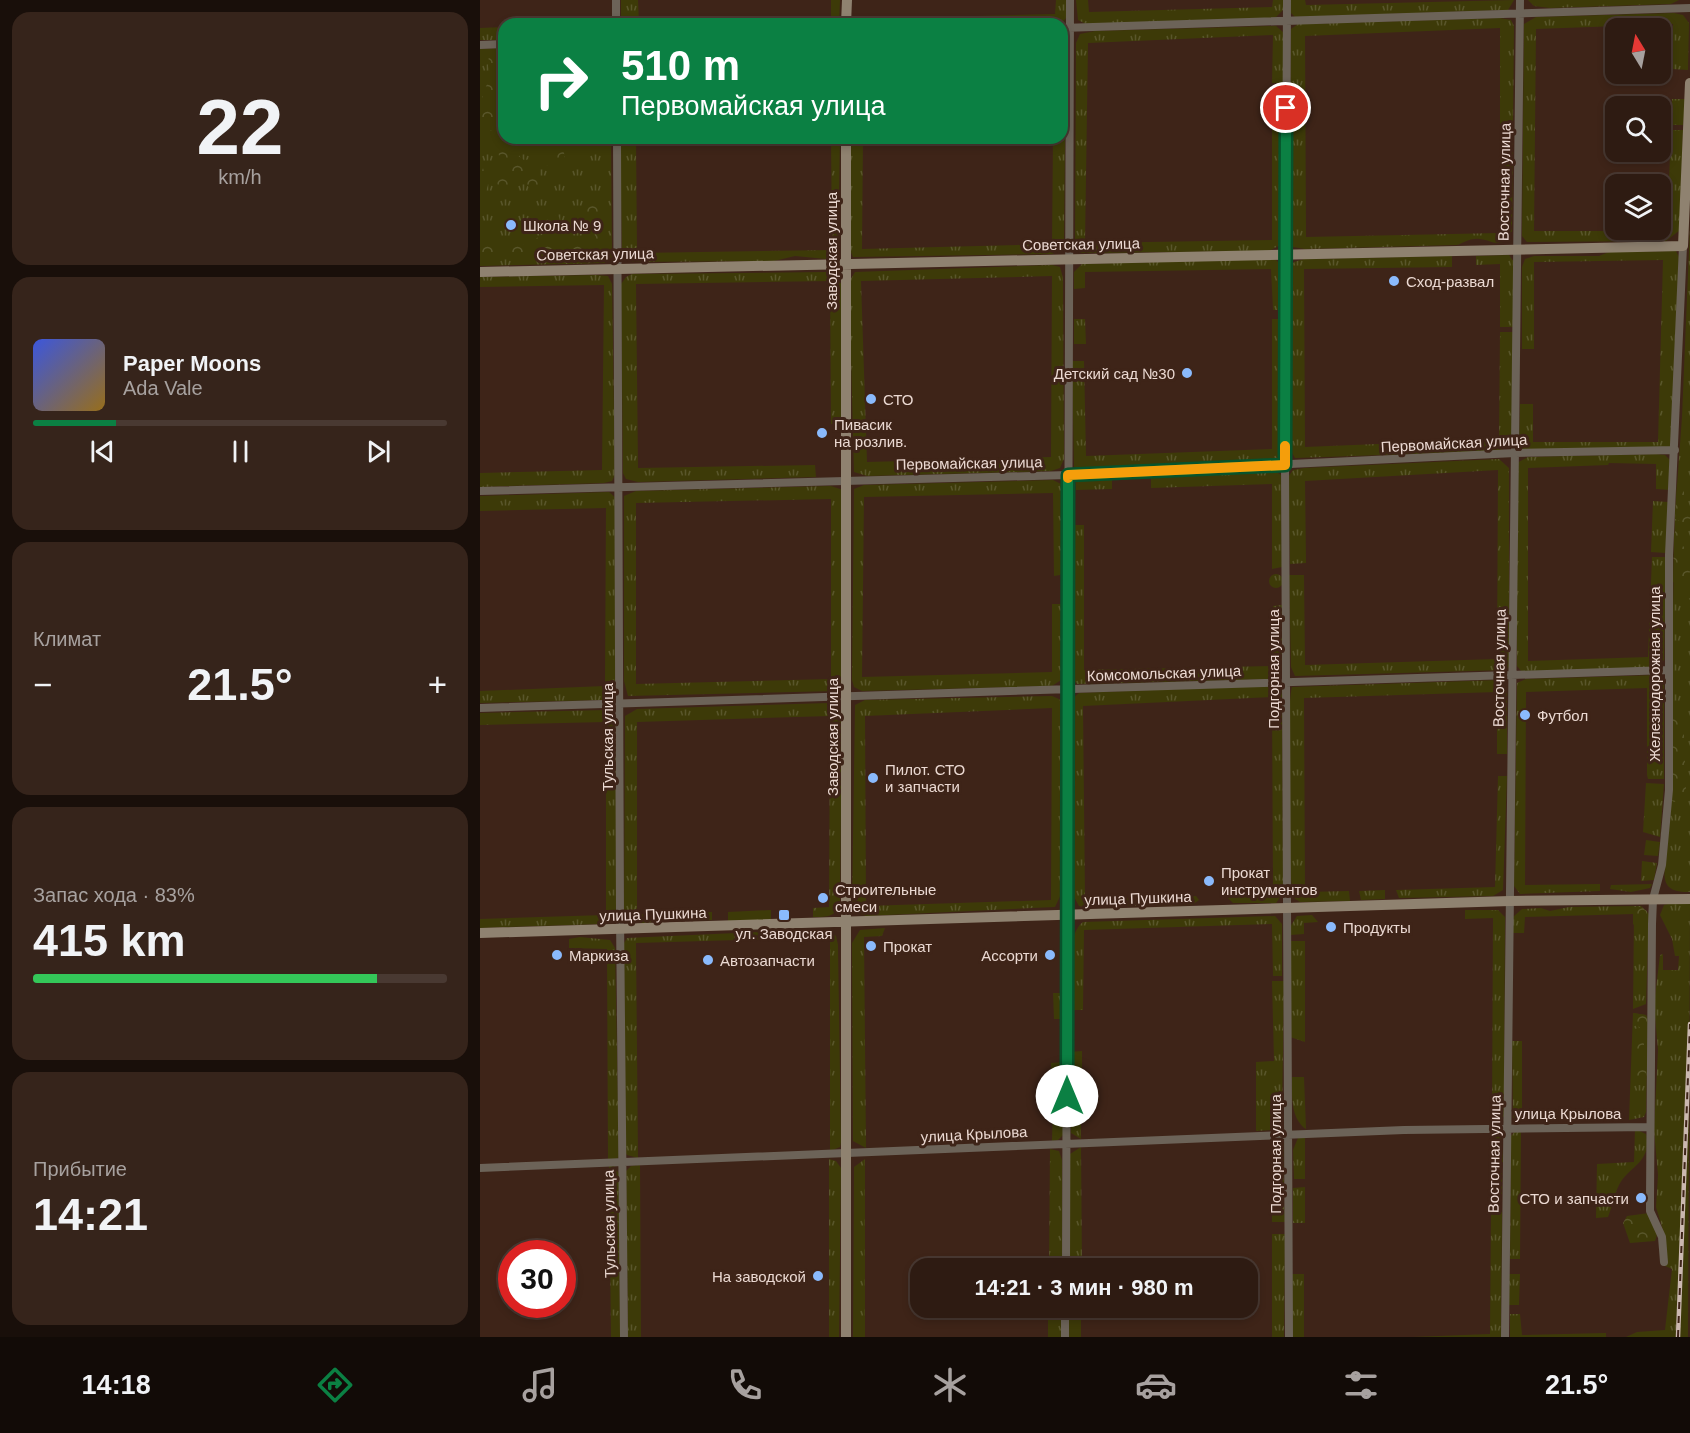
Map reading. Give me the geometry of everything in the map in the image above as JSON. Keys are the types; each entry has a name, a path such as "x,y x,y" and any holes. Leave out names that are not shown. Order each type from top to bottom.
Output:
{"main road":[{"path":"846,18 847,0"},
{"name":"Железнодорожная улица","path":"1683,246 1690,83"},
{"name":"Заводская улица","path":"846,144 848,479 846,1337"},
{"name":"Советская улица","path":"480,272 1683,246"},
{"name":"улица Пушкина","path":"480,933 1287,908 1690,899"}],"street":[{"path":"616,0 616,18"},
{"path":"1068,18 1071,0"},
{"name":"Подгорная улица","path":"1287,0 1285,465 1289,1337"},
{"name":"Восточная улица","path":"1505,1337 1520,0"},
{"path":"1068,28 1690,8"},
{"path":"480,45 498,44"},
{"name":"Тульская улица","path":"617,144 624,1337"},
{"path":"1066,1258 1070,260 1068,144"},
{"name":"Железнодорожная улица","path":"1664,1262 1662,1237 1650,1210 1649,1127 1653,899 1662,865 1668,790 1670,555 1683,246"},
{"name":"Первомайская улица","path":"480,491 848,479 1068,475 1515,453 1675,450"},
{"name":"Комсомольская улица","path":"480,708 1513,677 1669,670"},
{"name":"улица Крылова","path":"480,1168 1507,1127 1649,1127"},
{"path":"1065,1318 1065,1337"}],"green space":[{"path":"621,0 638,0 639,18 621,18"},
{"path":"831,0 840,0 839,18 831,18"},
{"path":"1056,0 1068,0 1066,18 890,18 1055,14"},
{"path":"1076,0 1088,0 1089,12 1272,7 1273,0 1283,0 1283,10 1276,17 1263,20 1088,25 1078,20"},
{"path":"1290,0 1305,0 1306,5 1514,0 1508,10 1295,17 1291,13"},
{"path":"1528,0 1679,0 1671,4 1550,8 1534,6"},
{"path":"1674,13 1683,15 1689,23 1688,70 1672,69 1673,24 1671,24 1671,18 1605,18 1605,26 1536,29 1534,231 1605,231 1605,240 1666,241 1527,242 1522,236 1524,24 1536,17"},
{"path":"1500,18 1511,20 1514,26 1512,231 1504,242 1495,243 1477,239 1457,245 1305,249 1293,247 1289,240 1291,29 1298,24","holes":["1500,28 1500,233 1306,237 1305,36"]},
{"path":"1276,26 1283,32 1283,83 1272,83 1273,35 1088,43 1085,243 1272,240 1272,111 1274,99 1283,99 1280,245 1269,251 1081,253 1075,244 1076,43 1080,34 1095,31"},
{"path":"498,27 498,40 480,40 480,28"},
{"path":"498,48 498,144 611,144 612,257 604,263 480,266 480,49"},
{"path":"498,53 498,123 495,123 494,130 482,132 483,95 492,78 488,66 489,55"},
{"path":"1672,99 1686,99 1683,125 1671,125"},
{"path":"1671,130 1683,130 1680,230 1671,237"},
{"path":"498,142 498,144 511,144 517,155 524,160 548,157 551,151 544,144 567,144 564,152 569,168 564,175 549,165 540,167 540,185 530,189 523,180 514,181 511,193 500,192 494,174 500,162 497,144"},
{"path":"620,144 636,144 637,253 832,250 831,144 840,144 838,253 826,259 795,256 774,261 629,262 622,254"},
{"path":"850,144 863,144 862,249 1052,244 1053,144 1065,144 1064,243 1061,250 1052,254 853,257 850,250"},
{"path":"480,158 488,185 486,191 480,194"},
{"path":"588,200 601,207 602,246 594,263 562,264 543,259 539,261 535,251 530,251 523,265 514,261 508,251 501,252 493,265 480,266 480,240 491,245 527,244 545,233 546,219 553,214 559,217 561,224 553,242 592,241 595,235 593,230 577,228 580,219 586,215 585,202"},
{"path":"1690,226 1690,892 1671,888 1667,884 1665,870 1668,842 1675,513 1682,417"},
{"path":"1676,251 1679,257 1673,447 1526,451 1519,446 1520,404 1533,404 1533,442 1658,442 1663,260 1534,262 1534,349 1522,349 1522,267 1525,259 1534,256 1599,256 1609,252"},
{"path":"1509,255 1514,262 1516,327 1500,327 1500,264 1476,265 1476,256"},
{"path":"1452,256 1452,267 1304,269 1305,447 1499,439 1500,332 1516,332 1512,435 1509,445 1499,451 1295,458 1289,447 1291,267 1294,262 1304,259"},
{"path":"1275,259 1281,265 1282,310 1273,310 1271,269 1085,272 1085,288 1074,289 1074,272 1082,264"},
{"path":"1052,265 1060,267 1063,278 1064,459 1060,468 1051,471 867,476 854,472 849,282 855,272","holes":["1052,276 1051,457 867,462 861,281"]},
{"path":"827,272 836,275 841,284 843,424 831,424 830,281 636,284 638,468 815,465 816,477 638,482 626,479 623,473 621,284 626,277 632,274"},
{"path":"608,276 612,284 615,475 612,481 480,487 480,473 602,470 604,285 480,287 480,277"},
{"path":"1074,319 1085,319 1086,344 1074,344"},
{"path":"1272,319 1282,319 1282,451 1276,460 1086,470 1074,467 1072,361 1084,361 1086,456 1272,449"},
{"path":"1665,455 1671,461 1671,490 1656,489 1656,464 1609,463 1608,465 1528,468 1528,661 1648,657 1652,557 1666,557 1664,660 1656,668 1522,672 1517,666 1517,463 1528,457"},
{"path":"1499,459 1509,468 1509,667 1506,670 1295,676 1291,667 1289,575 1304,575 1305,665 1497,659 1498,470 1305,481 1306,563 1290,564 1288,477 1293,470"},
{"path":"1272,469 1281,475 1282,567 1272,569 1272,484 1151,488 1151,477"},
{"path":"1112,478 1112,489 1076,490 1076,479"},
{"path":"1053,480 1063,485 1063,569 1060,575 1054,576 1053,493 864,497 862,677 1052,672 1052,604 1063,604 1061,680 1052,686 862,691 854,687 852,680 854,489 864,485"},
{"path":"1677,483 1684,487 1684,498 1688,505 1682,513 1690,516 1690,525 1680,532 1683,546 1690,553 1690,572 1687,576 1690,581 1690,601 1683,584 1673,582 1674,534 1680,521 1675,519"},
{"path":"831,486 843,490 841,685 837,691 628,696 624,681 624,496 636,491","holes":["831,499 831,679 636,684 636,503"]},
{"path":"609,492 617,499 616,697 605,700 480,703 480,691 605,686 606,508 480,511 480,496"},
{"path":"1653,501 1668,502 1666,553 1651,552"},
{"path":"1073,525 1084,525 1084,670 1273,666 1273,636 1282,636 1281,674 1273,679 1077,684 1072,678"},
{"path":"1276,574 1281,576 1283,581 1281,586 1276,588 1271,586 1269,581 1271,576"},
{"path":"1282,605 1282,623 1273,623 1273,606"},
{"path":"1659,675 1664,684 1664,779 1648,779 1647,775 1647,688 1526,692 1525,885 1600,884 1600,891 1520,894 1514,886 1517,683 1526,679"},
{"path":"1498,680 1507,688 1507,754 1497,754 1497,692 1304,698 1305,892 1349,891 1350,901 1300,902 1294,898 1290,860 1288,793 1292,687"},
{"path":"1275,685 1282,691 1283,893 1276,903 1233,903 1227,897 1273,893 1272,697 1083,706 1085,900 1090,900 1090,908 1079,906 1073,895 1071,700 1079,693"},
{"path":"1052,696 1059,699 1063,705 1063,890 1055,907 866,916 856,912 852,907 855,705 865,700","holes":["1052,708 1051,900 866,906 865,716"]},
{"path":"830,703 842,712 840,901 837,910 831,915 813,917 813,908 829,907 830,716 637,722 637,914 653,914 653,922 630,921 624,915 625,716 637,709"},
{"path":"606,710 614,713 617,718 616,909 612,919 603,924 480,928 480,919 606,915 606,722 480,725 480,713"},
{"path":"1678,717 1684,735 1686,790 1683,797 1674,802 1671,800 1672,718"},
{"path":"1498,776 1507,776 1503,890 1493,896 1399,898 1396,890 1495,887"},
{"path":"1646,783 1664,784 1660,837 1643,832"},
{"path":"1646,840 1660,842 1658,856 1644,855"},
{"path":"1642,861 1657,863 1654,880 1641,881"},
{"path":"1652,884 1650,888 1631,892 1610,889 1611,885"},
{"path":"1385,890 1385,899 1361,900 1359,891"},
{"path":"1196,896 1199,900 1192,905 1118,906 1115,903 1117,898"},
{"path":"1690,903 1688,1337 1626,1337 1637,1332 1665,1330 1672,1269 1665,1266 1666,1240 1656,1207 1658,1175 1654,1130 1658,1050 1654,1005 1660,955 1663,954 1663,970 1678,970 1679,956 1675,956 1672,939 1660,915 1664,905"},
{"path":"1641,906 1649,914 1646,1004 1633,1009 1634,914 1525,917 1524,933 1513,933 1513,917 1522,909 1541,908 1550,911 1569,907"},
{"path":"1633,907 1640,907 1647,911 1647,922 1644,928 1638,929 1633,924"},
{"path":"771,910 771,920 728,921 728,912"},
{"path":"1465,910 1498,910 1505,917 1504,1116 1499,1122 1492,1123 1493,918 1465,919"},
{"path":"712,912 712,920 686,921 686,913"},
{"path":"1312,915 1318,922 1304,923 1304,934 1290,935 1290,927 1297,916"},
{"path":"1275,916 1282,924 1282,976 1273,976 1272,924 1084,930 1083,1010 1072,1010 1071,950 1077,929 1083,922"},
{"path":"885,928 882,936 864,937 866,1148 853,1141 852,943 860,930"},
{"path":"803,930 803,938 636,943 638,1158 627,1155 625,1152 624,943 627,938"},
{"path":"812,930 829,930 836,936 838,945 841,1142 840,1147 830,1151 830,938 812,938"},
{"path":"580,937 610,940 615,948 619,1156 617,1159 608,1159 607,949 569,948 569,939"},
{"path":"1291,941 1305,941 1305,1042 1290,1037"},
{"path":"1272,981 1284,981 1282,1118 1274,1130 1256,1131 1256,1062 1274,1061"},
{"path":"1053,993 1062,993 1062,1019 1054,1019"},
{"path":"1633,1013 1646,1015 1648,1020 1646,1112 1644,1117 1629,1120"},
{"path":"1633,1013 1646,1015 1647,1018 1644,1038 1645,1086 1633,1084 1633,1029 1640,1028 1633,1019"},
{"path":"1512,1041 1522,1041 1522,1122 1517,1122 1513,1117"},
{"path":"1082,1051 1082,1101 1071,1101 1070,1052"},
{"path":"1063,1062 1064,1091 1052,1091 1051,1063"},
{"path":"1292,1077 1304,1077 1306,1129 1297,1119 1295,1112"},
{"path":"1053,1100 1063,1100 1063,1135 1058,1140 1052,1141"},
{"path":"1081,1115 1081,1139 1071,1133 1070,1116"},
{"path":"1635,1129 1646,1134 1647,1144 1643,1158 1619,1185 1608,1217 1596,1218 1597,1164 1634,1162"},
{"path":"1490,1131 1501,1134 1503,1162 1491,1162"},
{"path":"1515,1131 1521,1131 1520,1259 1510,1259 1511,1136"},
{"path":"1273,1137 1284,1145 1284,1198 1272,1200"},
{"path":"1305,1137 1305,1179 1294,1179 1293,1150 1298,1138"},
{"path":"1081,1147 1082,1258 1070,1258 1070,1154"},
{"path":"1050,1149 1059,1151 1062,1160 1062,1258 1049,1258"},
{"path":"829,1159 836,1161 841,1168 839,1337 829,1337"},
{"path":"865,1159 865,1337 853,1337 854,1167"},
{"path":"609,1165 614,1166 619,1174 620,1337 611,1337"},
{"path":"640,1165 641,1337 628,1337 626,1171 631,1166"},
{"path":"1491,1173 1502,1173 1502,1194 1491,1194"},
{"path":"1305,1187 1305,1223 1293,1223 1293,1188"},
{"path":"1272,1204 1284,1204 1285,1222 1272,1222"},
{"path":"1664,1211 1672,1214 1674,1219 1667,1233 1664,1232 1660,1214"},
{"path":"1491,1212 1502,1212 1501,1337 1413,1337 1490,1334"},
{"path":"1649,1213 1657,1235 1655,1241 1630,1243 1623,1223 1627,1216"},
{"path":"1272,1234 1285,1234 1284,1337 1272,1337"},
{"path":"1291,1274 1304,1274 1304,1337 1291,1337"},
{"path":"1509,1274 1520,1274 1519,1305 1509,1305"},
{"path":"1510,1314 1520,1314 1522,1335 1606,1333 1606,1337 1510,1337"},
{"path":"1048,1318 1062,1318 1062,1337 1048,1337"},
{"path":"1069,1318 1081,1318 1081,1337 1068,1337"}],"railway":[{"path":"1678,1337 1690,1024"}],"slow traffic":[{"path":"1068,478 1068,475 1285,465 1285,446"}],"place":[{"name":"Школа № 9","path":"511,225"},
{"name":"Сход-развал","path":"1394,281"},
{"name":"Детский сад №30","path":"1187,373"},
{"name":"СТО","path":"871,399"},
{"name":"Пивасик на розлив.","path":"822,433"},
{"name":"Футбол","path":"1525,715"},
{"name":"Пилот. СТО и запчасти","path":"873,778"},
{"name":"Прокат инструментов","path":"1209,881"},
{"name":"Строительные смеси","path":"823,898"},
{"name":"ул. Заводская","path":"784,915"},
{"name":"Продукты","path":"1331,927"},
{"name":"Прокат","path":"871,946"},
{"name":"Маркиза","path":"557,955"},
{"name":"Ассорти","path":"1050,955"},
{"name":"Автозапчасти","path":"708,960"},
{"name":"СТО и запчасти","path":"1641,1198"},
{"name":"На заводской","path":"818,1276"}],"route":[{"path":"1067,1096 1068,475 1285,465 1286,108"}]}
